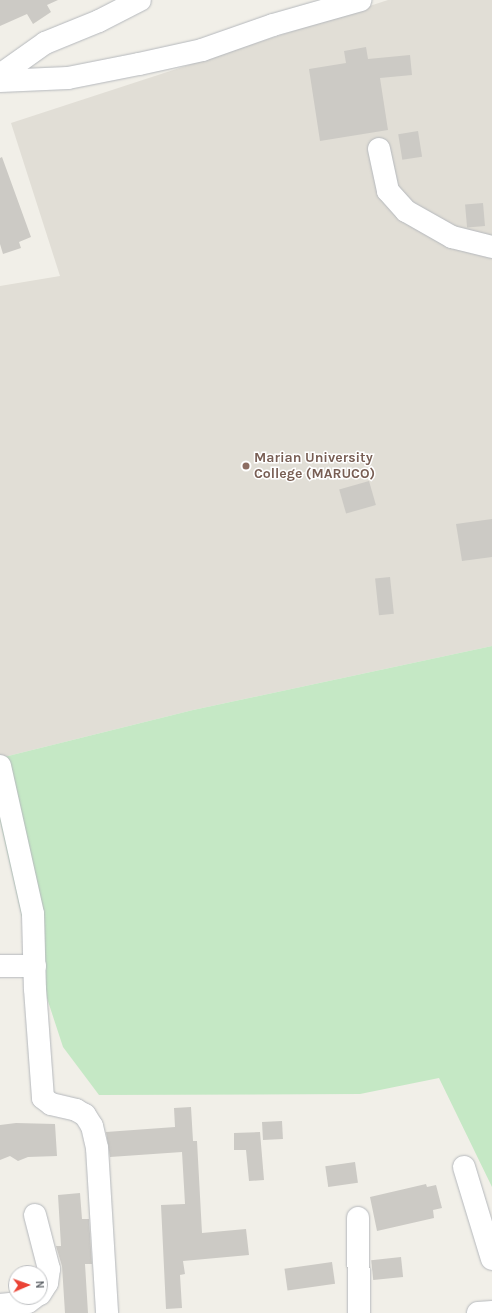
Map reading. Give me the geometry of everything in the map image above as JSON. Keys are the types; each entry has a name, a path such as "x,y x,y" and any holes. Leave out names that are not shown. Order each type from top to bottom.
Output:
{"street":[{"path":"0,75 45,43 99,21 140,0"},
{"path":"0,81 68,78 202,50 272,25 362,0"},
{"path":"380,149 388,191 406,211 452,237 492,247"},
{"path":"0,766 33,914 43,1098 51,1104 76,1110 85,1115 92,1126 97,1148 107,1313"},
{"path":"0,966 35,966"},
{"path":"464,1167 492,1259"},
{"path":"35,1215 48,1265"},
{"path":"358,1218 359,1313"},
{"path":"48,1265 48,1276"},
{"path":"478,1313 492,1312"}],"shaded area":[{"name":"Marian University College (MARUCO)","path":"388,0 492,0 492,646 193,710 0,758 0,286 60,276 11,123"}],"green space":[{"path":"492,646 492,1187 439,1078 360,1094 99,1095 63,1047 25,931 0,821 0,758 193,710"}],"building":[{"path":"0,0 58,0 47,5 51,12 33,24 27,14 0,26"},
{"path":"366,47 368,59 410,55 412,75 380,78 388,130 320,141 309,69 346,63 344,51"},
{"path":"418,131 422,157 402,160 398,134"},
{"path":"2,157 31,237 19,242 21,248 3,254 0,244 0,158"},
{"path":"483,203 485,226 467,227 465,205"},
{"path":"369,481 376,505 346,514 339,490"},
{"path":"492,519 492,557 462,561 456,524"},
{"path":"390,577 394,614 379,615 375,579"},
{"path":"191,1107 193,1141 197,1141 202,1233 246,1229 249,1255 183,1261 185,1274 180,1275 182,1308 166,1309 161,1205 185,1204 182,1152 110,1157 106,1132 175,1127 174,1108"},
{"path":"282,1121 283,1139 263,1140 262,1122"},
{"path":"16,1123 55,1124 57,1156 28,1157 18,1161 10,1156 0,1160 0,1125"},
{"path":"260,1132 264,1180 249,1181 246,1150 234,1150 234,1133"},
{"path":"355,1162 358,1183 328,1187 325,1166"},
{"path":"426,1184 427,1187 436,1185 442,1208 433,1210 434,1218 377,1231 370,1197"},
{"path":"80,1193 82,1219 89,1219 92,1264 85,1264 88,1313 65,1313 62,1266 56,1246 61,1246 58,1195"},
{"path":"401,1257 403,1277 373,1280 371,1260"},
{"path":"332,1262 335,1284 288,1290 284,1269"}],"place":[{"name":"Marian University College (MARUCO)","path":"246,466"}]}
